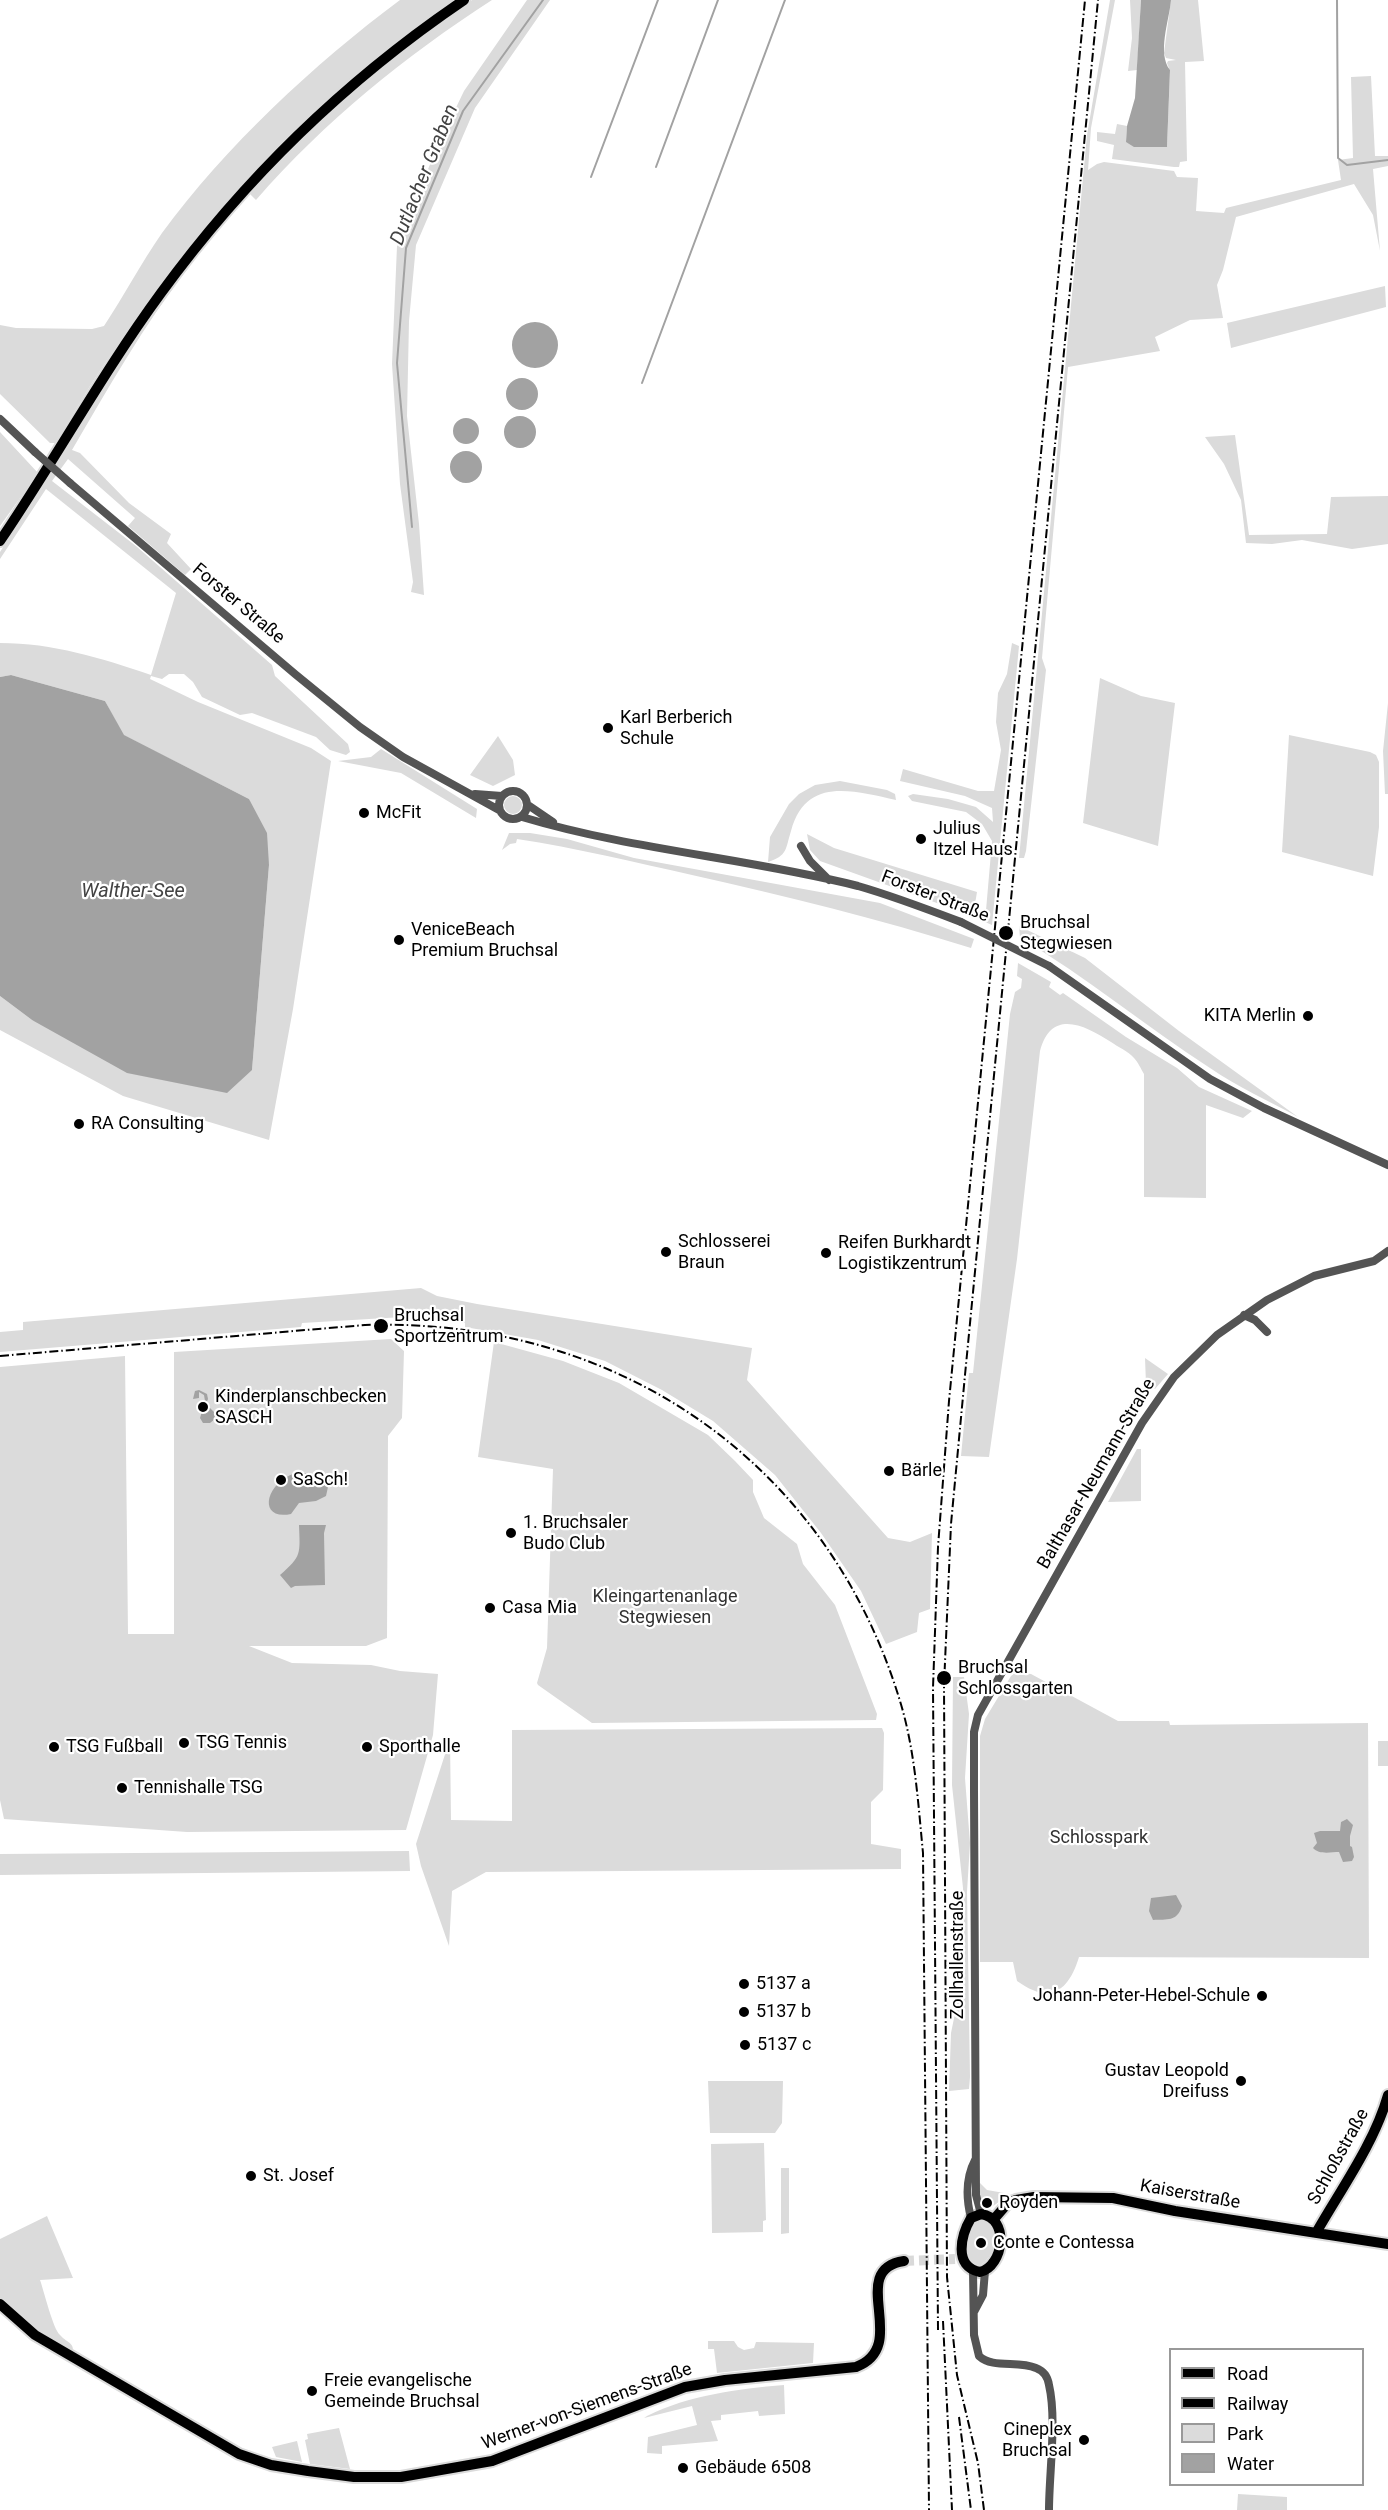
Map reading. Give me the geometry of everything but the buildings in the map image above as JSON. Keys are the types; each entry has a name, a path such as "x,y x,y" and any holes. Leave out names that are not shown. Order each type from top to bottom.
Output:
{"main road":[{"path":"0,541 137,327 213,225 276,154 315,117 392,52 464,0"},
{"name":"Schloßstraße","path":"1316,2233 1368,2143 1382,2116 1388,2095"},
{"name":"Kaiserstraße","path":"994,2219 1008,2203 1016,2200 1034,2197 1113,2198 1174,2211 1388,2244"},
{"path":"976,2216 994,2219 999,2228 1000,2243 996,2259 985,2271 973,2271 959,2258 961,2242 976,2216"},
{"name":"Werner-von-Siemens-Straße","path":"0,2304 35,2335 239,2454 271,2465 354,2477 400,2477 492,2461 685,2387 725,2380 856,2367 871,2361 880,2345 879,2280 888,2267 904,2261"}],"street":[{"name":"Forster Straße","path":"0,418 70,483 360,727 403,757 499,810"},
{"path":"508,792 520,792 528,805 522,817 508,819 499,810 502,796 508,792"},
{"name":"Forster Straße","path":"471,793 502,796"},
{"name":"Forster Straße","path":"528,805 558,826"},
{"name":"Forster Straße","path":"522,817 639,846 829,880 910,902 962,922 1049,966 1210,1079 1264,1108 1388,1165"},
{"path":"801,846 810,861 829,880"},
{"name":"Balthasar-Neumann-Straße","path":"974,1751 978,1715 1145,1417 1161,1393 1191,1359 1244,1315 1314,1276 1374,1262 1388,1251"},
{"path":"1244,1315 1256,1320 1267,1332"},
{"name":"Zollhallenstraße","path":"974,1751 976,2216"},
{"path":"973,2271 975,2345 983,2359 988,2362 1025,2364 1045,2374 1051,2397 1049,2510"},
{"path":"974,2312 983,2295 985,2271"}],"green space":[{"path":"400,0 455,0 404,36 355,75 265,160 223,206 146,303 55,443 50,443 0,394 0,325 16,328 92,329 104,326 162,233 242,138 335,51"},
{"path":"472,0 492,0 428,44 367,92 310,143 256,200 250,194 240,204 194,260 156,312 72,450 80,453 129,503 171,534 167,543 191,569 185,575 128,526 135,518 68,459 52,481 136,546 272,665 275,676 348,744 350,752 346,755 330,750 316,737 252,713 240,715 202,697 193,682 184,674 169,674 162,679 151,676 150,679 198,702 311,748 331,761 293,1009 269,1140 123,1096 0,1030 0,996 32,1020 252,1070 269,865 249,799 123,735 105,701 11,675 0,677 0,643 58,649 95,657 151,675 176,593 46,489 0,559 0,552 165,292 234,208 332,108 438,22"},
{"path":"527,0 550,0 475,108 416,245 409,321 407,416 424,595 411,592 413,582 400,484 392,364 397,246 437,147 464,91"},
{"path":"1110,0 1115,0 1091,128 1088,170 1104,162 1174,171 1177,177 1198,178 1196,211 1224,213 1226,208 1341,180 1338,160 1353,158 1351,77 1371,76 1375,156 1388,156 1388,166 1373,169 1380,251 1373,215 1354,184 1236,217 1217,285 1223,318 1190,320 1155,337 1160,351 1068,367 1042,658 1046,670 1026,851 1024,858 1019,858 1087,135"},
{"path":"1130,0 1141,0 1137,70 1128,71 1132,38"},
{"path":"1171,0 1198,0 1204,61 1185,62 1187,161 1180,162 1179,167 1174,167 1112,159 1114,145 1097,141 1097,132 1115,134 1117,124 1127,126 1126,142 1167,147 1170,71 1167,63 1176,60 1166,58 1164,53"},
{"path":"1385,286 1386,307 1231,348 1227,323"},
{"path":"0,432 38,473 0,526"},
{"path":"1235,435 1249,535 1327,534 1331,497 1388,496 1388,544 1352,549 1302,540 1272,544 1246,543 1241,500 1224,464 1205,437"},
{"path":"1012,643 1019,646 992,925 985,922 992,841 982,824 966,812 912,801 908,796 913,794 948,799 976,807 993,822 992,808 965,796 900,781 903,769 978,791 994,791 1001,750 996,722 998,693 1007,674"},
{"path":"1100,678 1141,696 1175,703 1158,846 1083,823"},
{"path":"1388,703 1388,794 1385,794 1383,751"},
{"path":"1289,735 1376,755 1379,762 1379,827 1373,876 1282,852"},
{"path":"498,736 513,760 515,775 493,786 470,775"},
{"path":"381,749 477,809 476,818 401,773 338,761 371,757"},
{"path":"840,781 887,790 895,794 896,800 848,791 819,795 808,802 798,814 782,854 768,862 770,837 789,804 799,794 815,785"},
{"path":"513,796 519,799 522,805 519,811 513,814 507,811 504,805 507,799"},
{"path":"509,833 530,833 567,839 634,858 880,903 974,939 971,948 902,927 797,900 561,847 517,839 516,843 502,850"},
{"path":"807,834 834,848 977,892 973,916 820,861 810,850"},
{"path":"1019,926 1085,958 1179,1031 1298,1117 1231,1081 1186,1052 1069,969 1020,938"},
{"path":"1018,963 1051,982 1049,987 1060,995 1063,993 1126,1037 1177,1068 1199,1087 1252,1111 1243,1118 1206,1105 1206,1198 1144,1197 1144,1074 1137,1061 1129,1053 1080,1026 1060,1025 1052,1029 1045,1038 1040,1051 1017,1259 989,1457 961,1456 969,1373 973,1373 1010,1014 1015,992 1021,988 1022,979 1017,976"},
{"path":"421,1288 437,1296 477,1304 752,1348 747,1380 888,1538 910,1542 932,1533 930,1609 919,1613 917,1632 886,1644 861,1591 821,1533 775,1475 713,1421 662,1390 605,1361 538,1340 465,1327 465,1323 433,1319 428,1315 404,1315 403,1317 302,1323 301,1327 0,1352 0,1332 23,1330 23,1322"},
{"path":"391,1339 404,1351 402,1418 388,1436 387,1638 366,1646 249,1646 292,1663 371,1665 400,1671 438,1674 433,1735 406,1830 187,1832 4,1819 0,1800 0,1367 125,1356 128,1634 174,1634 174,1352"},
{"name":"Kleingartenanlage Stegwiesen","path":"494,1342 563,1361 619,1383 708,1435 735,1461 753,1480 753,1492 764,1518 797,1544 803,1564 835,1605 877,1714 876,1720 592,1723 538,1685 547,1648 553,1469 478,1457"},
{"path":"1145,1358 1168,1374 1155,1389 1146,1384"},
{"path":"1137,1449 1141,1449 1141,1501 1108,1502"},
{"name":"Schlosspark","path":"1016,1672 1031,1674 1118,1721 1169,1721 1170,1725 1368,1723 1369,1958 1079,1957 1069,1979 1063,1986 1048,1993 1028,1988 1017,1981 1013,1962 980,1962 980,1736 985,1719 1011,1676"},
{"path":"953,1677 964,1677 969,1714 965,1778 970,1843 967,1892 970,2077 969,2089 949,2091 951,2033 965,1964 963,1888 952,1785"},
{"path":"882,1728 884,1733 883,1790 871,1802 871,1844 901,1849 901,1869 486,1872 452,1891 449,1946 421,1866 416,1844 450,1739 451,1820 512,1821 512,1730"},
{"path":"1378,1741 1388,1741 1388,1766 1378,1766"},
{"path":"409,1851 410,1871 0,1875 0,1854"},
{"path":"708,2081 783,2081 782,2123 775,2133 710,2133"},
{"path":"764,2143 766,2220 763,2221 763,2232 712,2233 711,2144"},
{"path":"781,2168 789,2168 789,2233 781,2234"},
{"path":"979,2182 987,2190 1010,2194 989,2209 983,2209 980,2202"},
{"path":"47,2216 73,2278 40,2280 57,2331 73,2348 72,2357 0,2304 0,2239"},
{"path":"977,2220 986,2220 991,2225 995,2238 995,2244 989,2257 979,2266 971,2264 967,2247 968,2236"},
{"path":"708,2341 734,2341 744,2350 754,2348 756,2342 814,2343 813,2363 717,2373 714,2349 708,2349"},
{"path":"784,2385 785,2414 759,2416 758,2411 721,2415 721,2420 711,2421 718,2441 662,2446 662,2454 647,2453 648,2437 697,2425 692,2406 644,2418 647,2416 697,2398"},
{"path":"339,2428 350,2469 310,2464 305,2440 308,2439 307,2434"},
{"path":"297,2441 302,2462 276,2457 272,2447"},
{"path":"1238,2494 1287,2497 1287,2510 1237,2510"}],"water":[{"path":"1141,0 1171,0 1164,46 1166,63 1170,70 1167,147 1134,147 1126,142 1127,126 1135,98"},
{"path":"535,322 551,329 558,345 551,361 535,368 519,361 512,345 519,329"},
{"path":"522,378 533,383 538,394 533,405 522,410 511,405 506,394 511,383"},
{"path":"520,416 531,421 536,432 531,443 520,448 509,443 504,432 509,421"},
{"path":"466,418 475,422 479,431 475,440 466,444 457,440 453,431 457,422"},
{"path":"466,451 477,456 482,467 477,478 466,483 455,478 450,467 455,456"},
{"name":"Walther-See","path":"11,675 105,701 124,735 249,799 267,833 269,865 252,1070 227,1093 127,1073 32,1020 0,996 0,677"},
{"name":"Kinderplanschbecken SASCH","path":"199,1390 207,1394 208,1399 204,1409 210,1408 216,1414 215,1419 210,1423 203,1423 200,1418 205,1401 204,1395 199,1392 199,1398 193,1399 195,1391"},
{"path":"295,1473 308,1473 324,1478 328,1487 326,1496 316,1501 299,1503 291,1514 280,1515 273,1512 269,1500 271,1493 285,1478"},
{"path":"299,1525 326,1525 324,1533 325,1585 291,1588 280,1575 298,1554"},
{"path":"1347,1819 1353,1825 1350,1836 1350,1846 1354,1857 1352,1861 1343,1862 1339,1852 1322,1852 1313,1848 1317,1843 1314,1833 1340,1831 1341,1822"},
{"path":"1176,1895 1182,1906 1177,1915 1171,1919 1153,1920 1149,1911 1151,1898"}],"waterway":[{"name":"Dutlacher Graben","path":"412,527 397,363 406,248 463,111 543,0"},
{"path":"591,177 658,0"},
{"path":"656,167 718,0"},
{"path":"642,383 785,0"},
{"path":"1337,0 1338,158 1347,165 1388,160"}],"tunnel":[{"path":"904,2261 955,2259"}],"railway":[{"path":"938,2330 933,1688 938,1547 949,1401 1085,0"},
{"path":"984,2510 978,2463 957,2375 947,2277 944,1685 951,1524 1098,0"},
{"path":"0,1356 365,1325 457,1329 544,1346 625,1377 699,1420 765,1474 821,1539 866,1615 900,1701 913,1757 923,1853 929,2510"},
{"path":"943,2321 952,2510"},
{"path":"959,2417 971,2510"}],"place":[{"name":"Karl Berberich Schule","path":"608,728"},
{"name":"McFit","path":"364,813"},
{"name":"Julius Itzel Haus","path":"921,839"},
{"name":"Bruchsal Stegwiesen","path":"1006,933"},
{"name":"VeniceBeach Premium Bruchsal","path":"399,940"},
{"name":"KITA Merlin","path":"1308,1016"},
{"name":"RA Consulting","path":"79,1124"},
{"name":"Schlosserei Braun","path":"666,1252"},
{"name":"Reifen Burkhardt Logistikzentrum","path":"826,1253"},
{"name":"Bruchsal Sportzentrum","path":"381,1326"},
{"name":"Kinderplanschbecken SASCH","path":"203,1407"},
{"name":"Bärle","path":"889,1471"},
{"name":"SaSch!","path":"281,1480"},
{"name":"1. Bruchsaler Budo Club","path":"511,1533"},
{"name":"Casa Mia","path":"490,1608"},
{"name":"Bruchsal Schlossgarten","path":"944,1678"},
{"name":"TSG Tennis","path":"184,1743"},
{"name":"TSG Fußball","path":"54,1747"},
{"name":"Sporthalle","path":"367,1747"},
{"name":"Tennishalle TSG","path":"122,1788"},
{"name":"5137 a","path":"744,1984"},
{"name":"Johann-Peter-Hebel-Schule","path":"1262,1996"},
{"name":"5137 b","path":"744,2012"},
{"name":"5137 c","path":"745,2045"},
{"name":"Gustav Leopold Dreifuss","path":"1241,2081"},
{"name":"St. Josef","path":"251,2176"},
{"name":"Royden","path":"987,2203"},
{"name":"Conte e Contessa","path":"981,2243"},
{"name":"Freie evangelische Gemeinde Bruchsal","path":"312,2391"},
{"name":"Cineplex Bruchsal","path":"1084,2440"},
{"name":"Gebäude 6508","path":"683,2468"}]}
